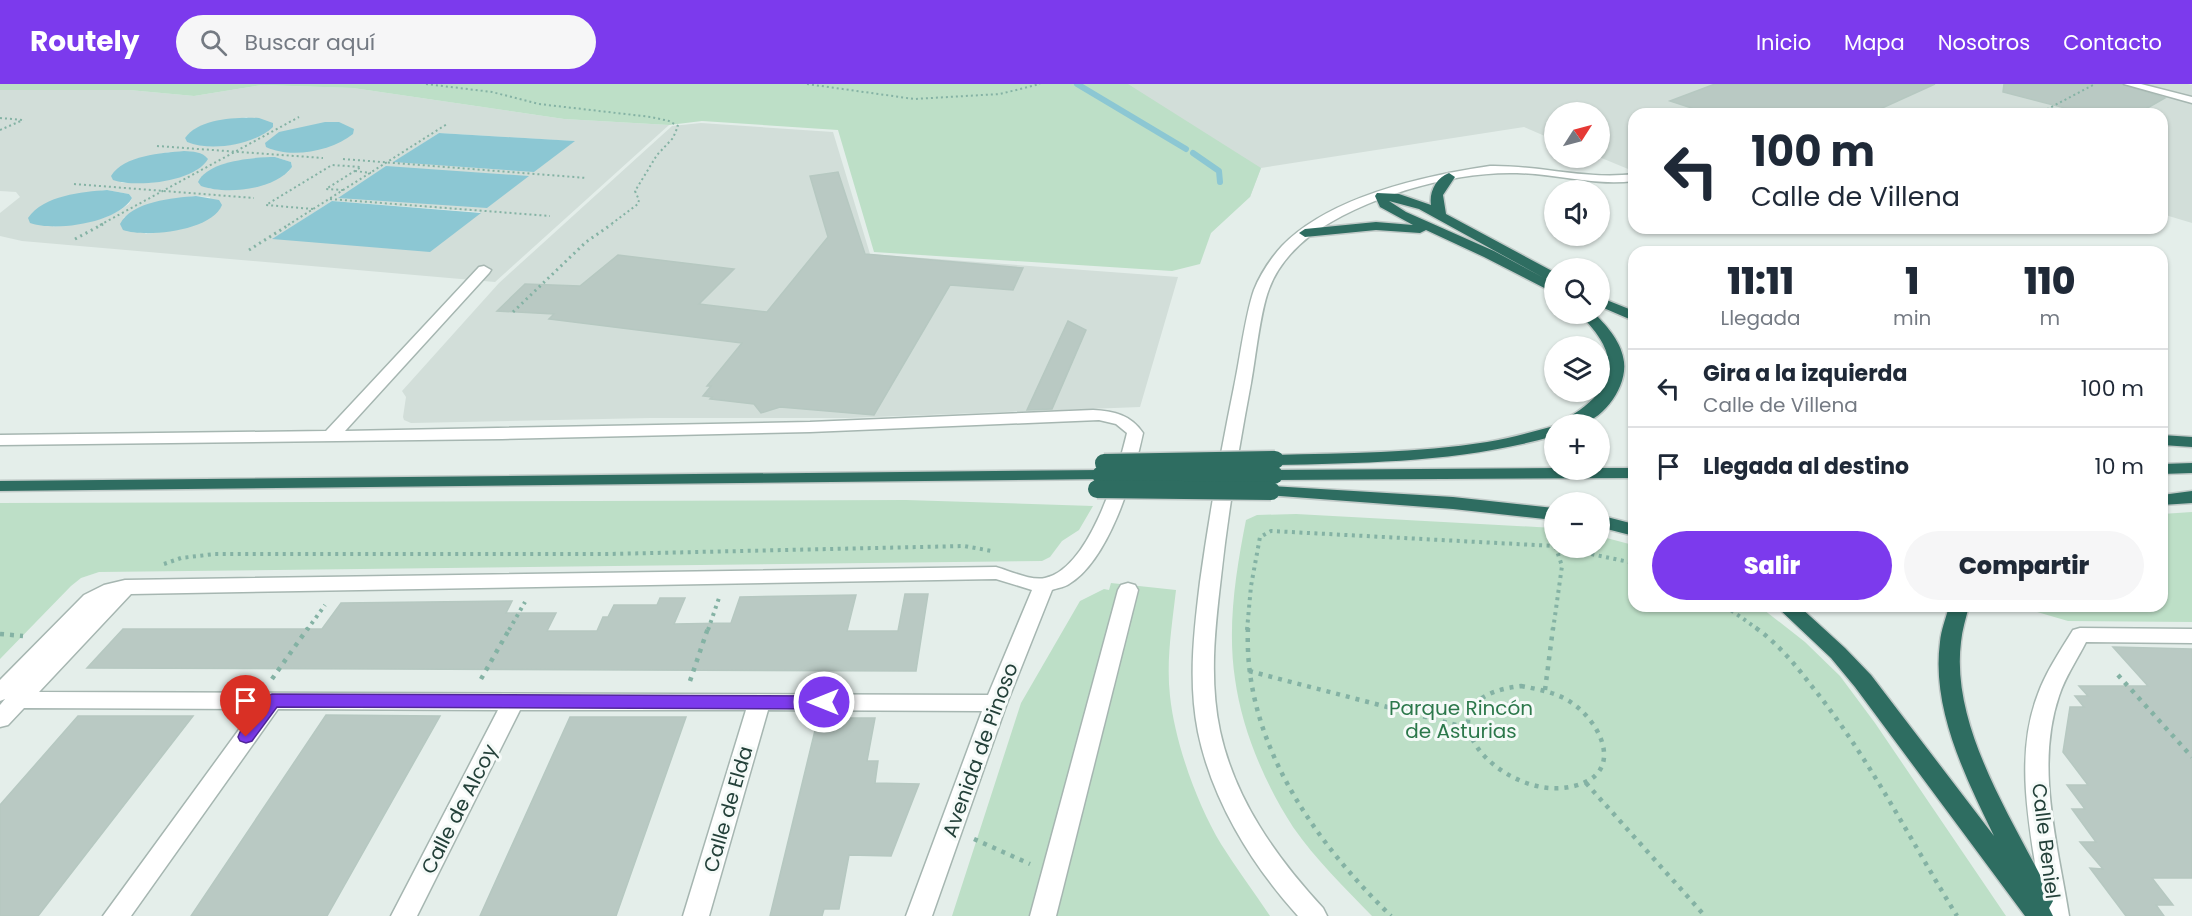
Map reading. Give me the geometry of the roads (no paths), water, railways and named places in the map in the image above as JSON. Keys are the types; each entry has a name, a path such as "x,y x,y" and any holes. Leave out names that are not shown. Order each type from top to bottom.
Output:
{"highway":[{"path":"1441,216 1435,199 1441,184 1449,177"},
{"path":"1381,196 1410,201 1544,273"},
{"path":"1381,196 1384,204 1391,209 1511,265 1544,283"},
{"path":"1305,233 1376,226 1418,229 1442,234"},
{"path":"1610,306 1628,314"},
{"path":"1587,414 1599,407 1610,394 1618,370 1613,346 1598,324"},
{"path":"1273,475 1363,458 1444,451 1520,440 1544,434"},
{"path":"2168,440 2192,442"},
{"path":"2168,469 2192,468"},
{"path":"624,480 692,473 1273,475 1453,502 1544,513"},
{"path":"0,486 1628,473"},
{"path":"2168,499 2192,497"},
{"path":"1610,524 1628,528"},
{"path":"1793,612 1838,653 1863,681 2040,916"},
{"path":"1957,612 1949,653 1953,697 1965,742 2047,916"}],"street":[{"path":"2129,84 2192,100"},
{"path":"1314,916 1270,863 1242,816 1222,774 1209,734 1203,695 1202,665 1216,529 1262,291 1277,261 1305,233 1381,196 1466,173 1514,169 1599,179 1628,177"},
{"path":"332,435 484,270"},
{"path":"0,440 810,427 1093,415 1108,415 1123,420 1131,426 1135,433 1131,456 1105,522 1080,566 1070,575 1044,585 996,573 125,587 100,594 84,607 9,696 0,719"},
{"name":"Avenida de Pinoso","path":"919,916 996,703 1044,585"},
{"path":"9,696 125,587"},
{"path":"1043,916 1128,590"},
{"name":"Calle Beniel","path":"2056,916 2037,777 2040,734 2047,697 2080,634 2192,636"},
{"path":"9,696 265,701 996,703"},
{"path":"116,916 265,701"},
{"name":"Calle de Alcoy","path":"404,916 513,701"},
{"name":"Calle de Elda","path":"696,916 759,702"}],"water":[{"path":"259,118 273,123 273,127 244,142 208,146 187,142 185,138 199,126 219,120"},
{"path":"325,122 339,122 354,129 353,134 323,149 299,153 276,151 266,147 265,143 279,132"},
{"path":"439,133 575,141 534,172 393,162"},
{"path":"184,151 200,153 208,159 191,173 164,181 123,182 113,180 111,176 117,169 134,159"},
{"path":"275,157 291,162 292,167 274,181 262,185 223,190 201,186 198,182 211,169 221,165 244,159"},
{"path":"386,166 529,176 487,208 338,198"},
{"path":"107,190 129,194 132,198 125,207 114,214 70,226 41,226 30,223 28,218 44,204 64,196"},
{"path":"196,196 219,200 222,205 216,214 206,221 177,230 133,232 123,230 120,224 126,216 143,206 154,202"},
{"path":"332,201 481,213 430,252 272,239"}],"waterway":[{"path":"1077,84 1186,149"},
{"path":"1193,153 1219,171 1220,182"}],"park label":[{"name":"Parque Rincón de Asturias","path":"1461,720"}]}
